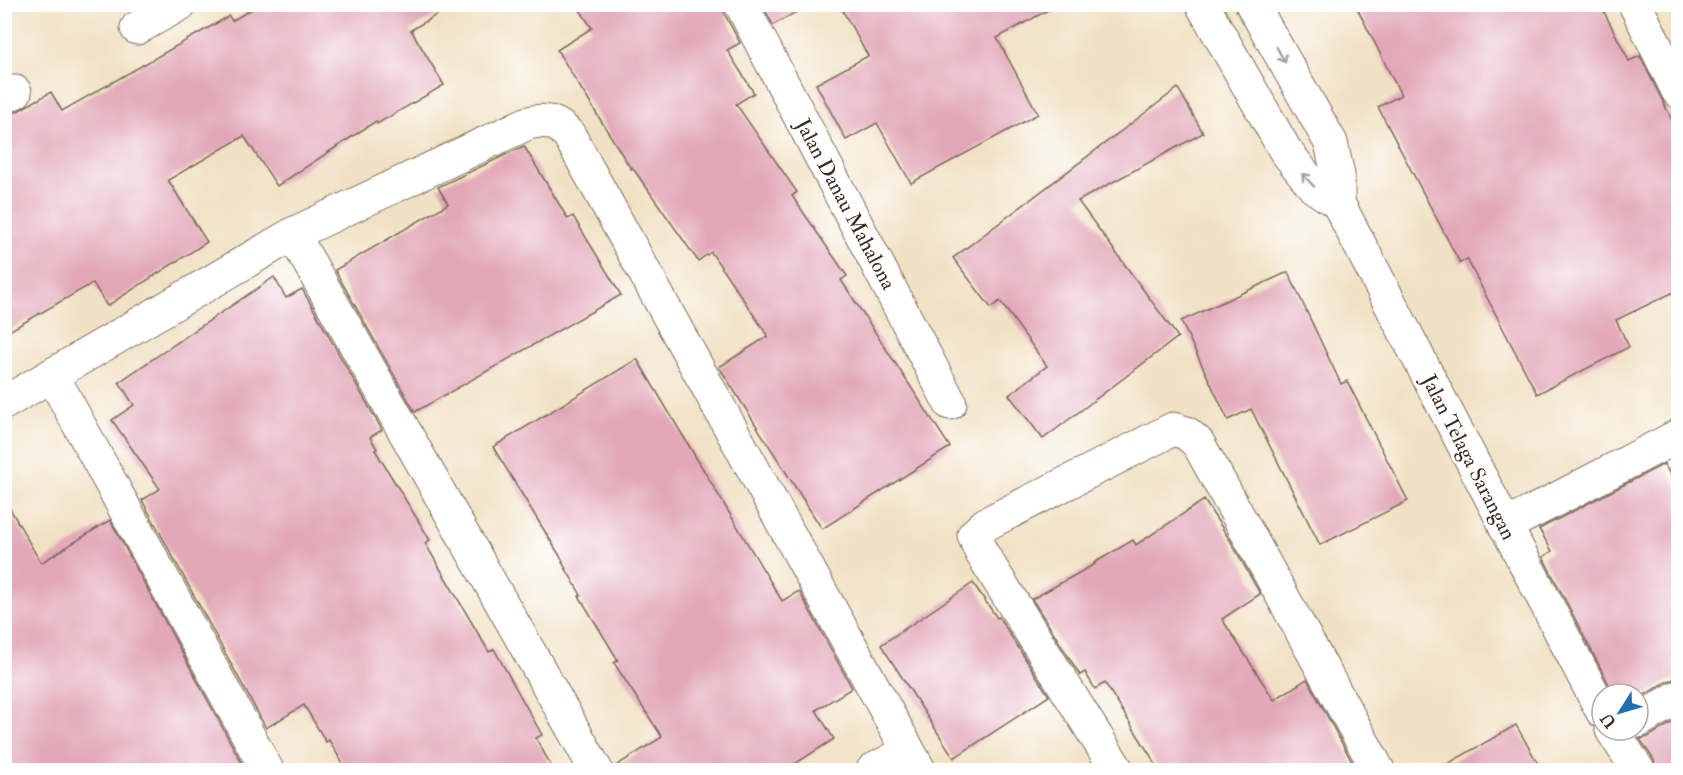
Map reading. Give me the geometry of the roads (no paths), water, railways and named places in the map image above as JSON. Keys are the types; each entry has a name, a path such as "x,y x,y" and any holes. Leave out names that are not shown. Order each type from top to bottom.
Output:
{"street":[{"path":"136,28 180,4"},
{"name":"Jalan Danau Mahalona","path":"741,4 950,403"},
{"name":"Jalan Telaga Sarangan","path":"1202,4 1291,159 1314,187 1338,202"},
{"name":"Jalan Telaga Sarangan","path":"1252,4 1331,143 1338,175 1338,202 1504,526 1593,682"},
{"path":"1635,4 1678,91"},
{"path":"4,403 293,234 528,123 541,120 552,122 561,126 569,135 913,761 873,771"},
{"path":"293,234 596,771"},
{"path":"52,375 267,771"},
{"path":"1117,771 981,552 974,535 987,524 1173,429 1186,433 1198,443 1378,771"},
{"path":"1504,526 1678,436"},
{"path":"1650,710 1678,697"},
{"name":"Jalan Telaga Sarangan","path":"1625,742 1638,771"}]}
